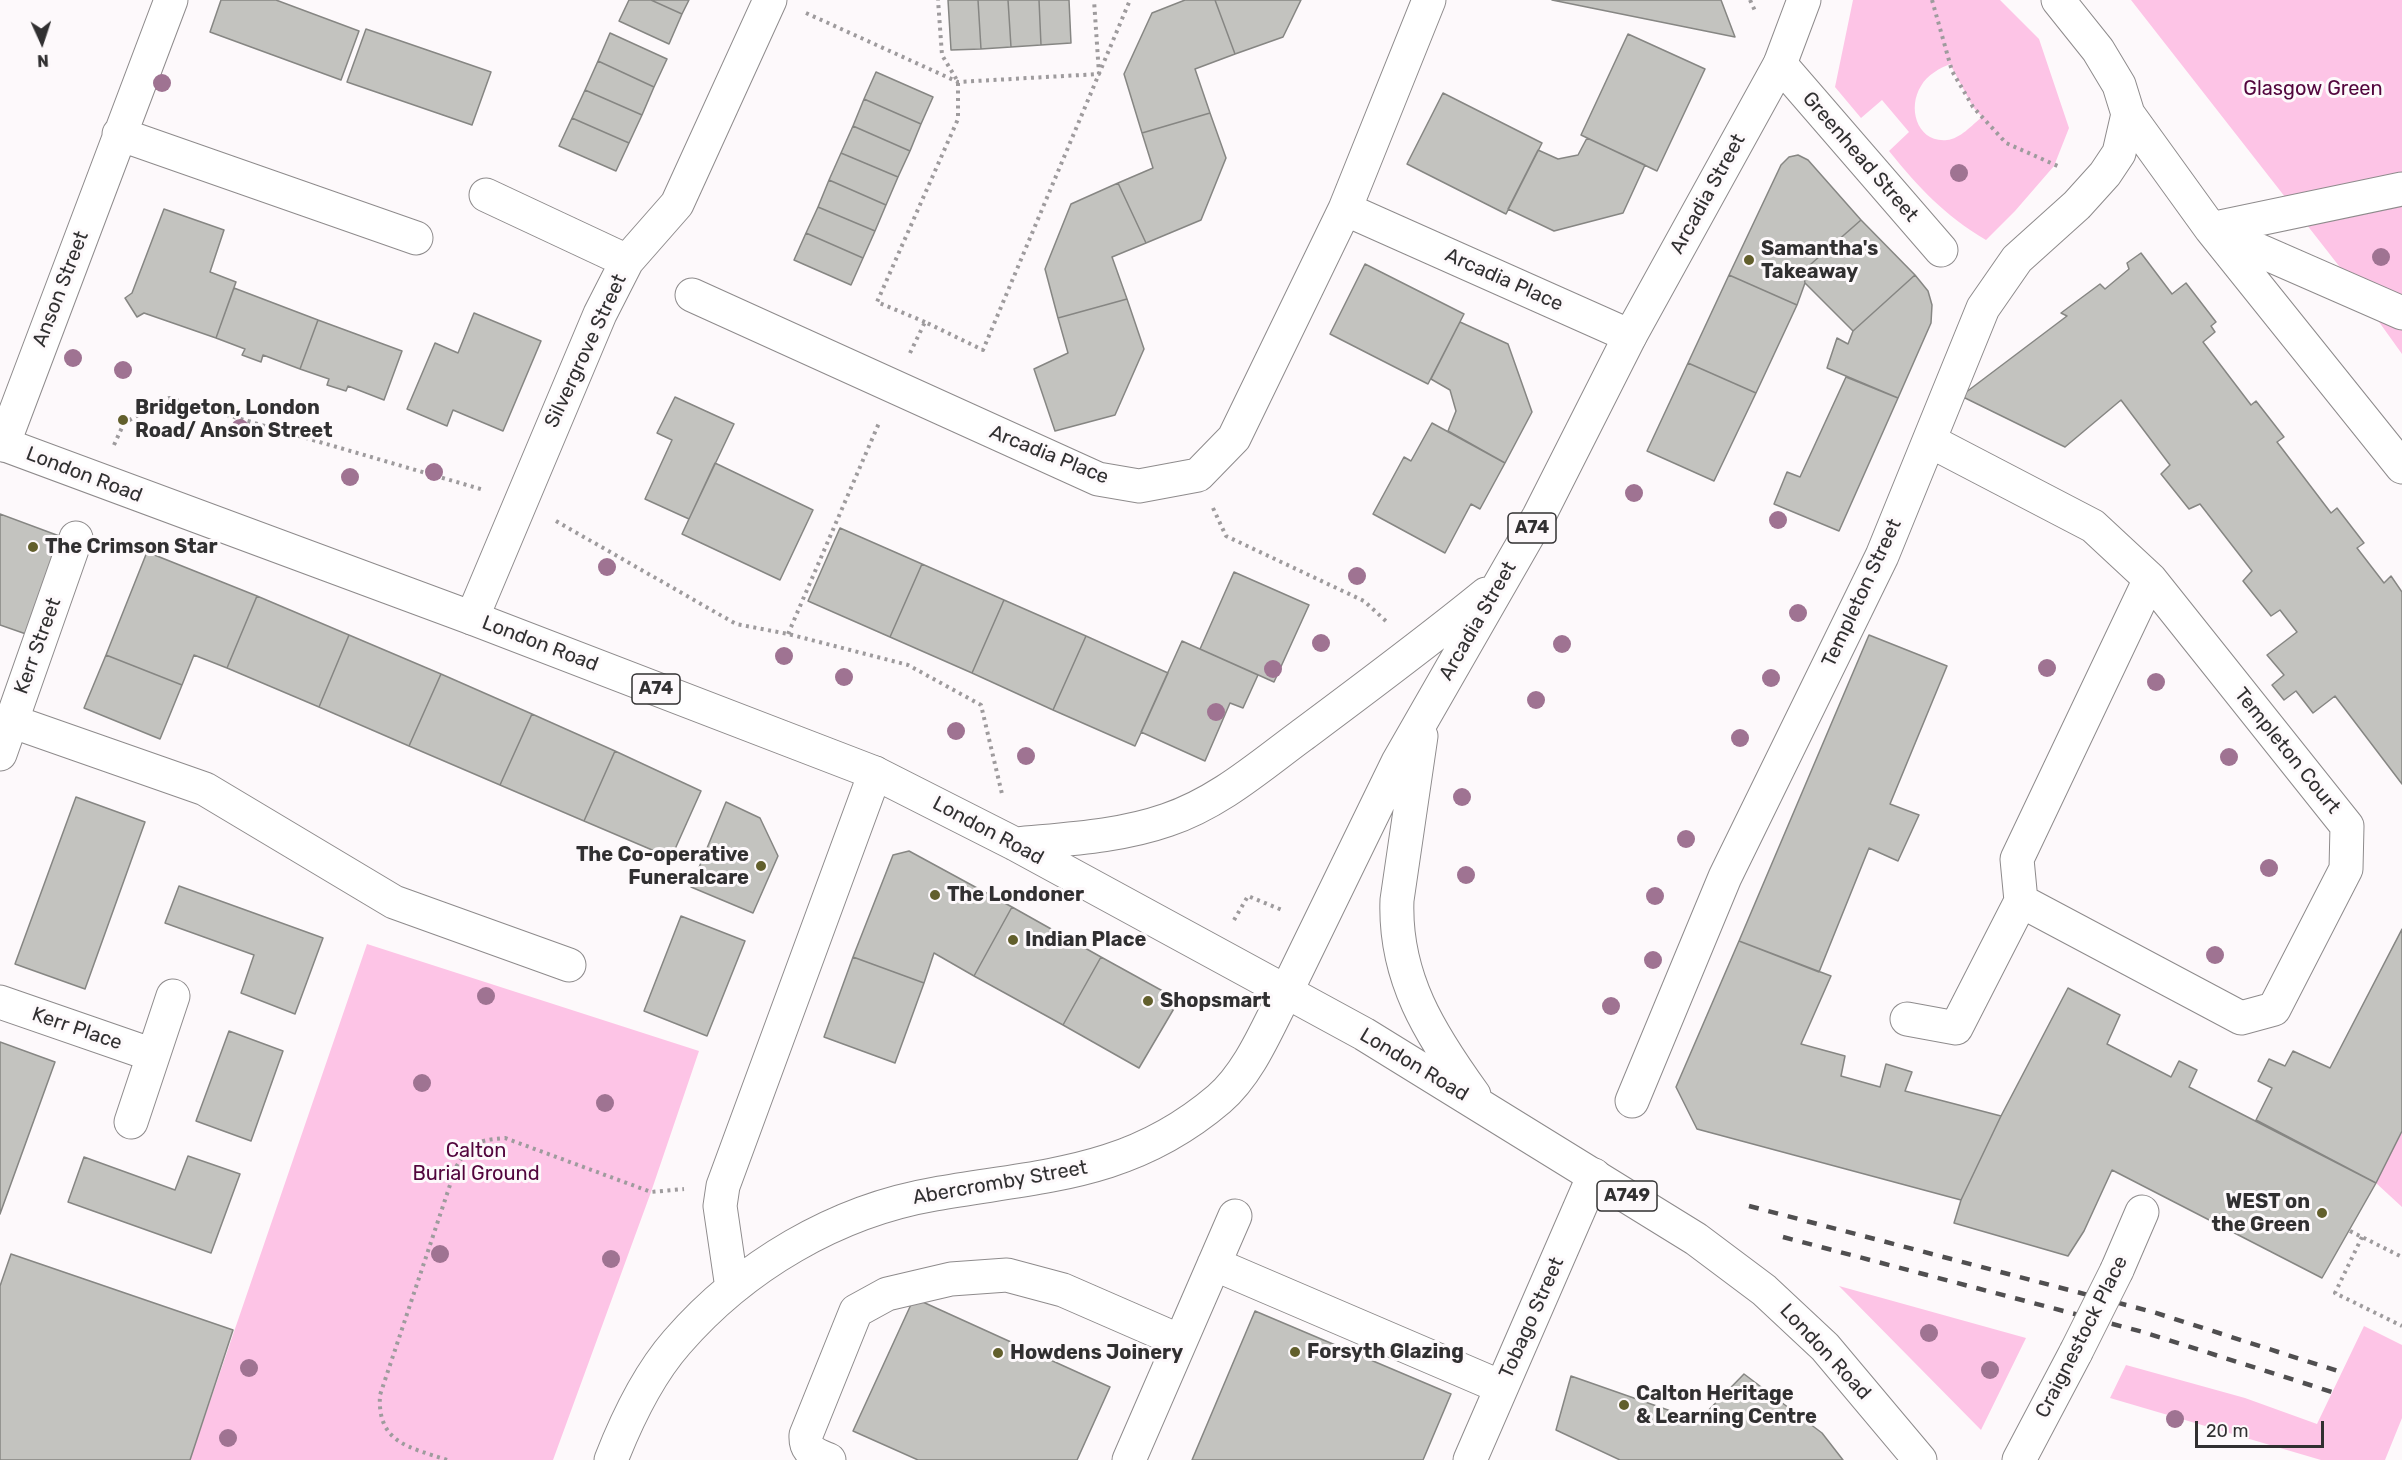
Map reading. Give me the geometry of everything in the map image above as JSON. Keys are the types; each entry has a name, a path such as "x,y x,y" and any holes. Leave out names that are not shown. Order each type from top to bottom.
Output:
{"street":[{"name":"Anson Street","path":"2,444 171,0"},
{"path":"1198,475 1234,438 1345,208 1429,0"},
{"name":"A74","path":"1779,64 1804,0"},
{"path":"2058,0 2098,50 2119,85 2128,114 2211,229 2402,467"},
{"name":"Silvergrove Street","path":"472,618 600,314 627,261 676,204 785,5"},
{"name":"Greenhead Street","path":"1779,64 1941,250"},
{"name":"Arcadia Street","path":"1286,992 1372,811 1424,713 1501,582 1572,454 1630,336 1779,64"},
{"name":"Templeton Street","path":"1632,1101 1725,877 1882,556 1983,308 2017,259 2077,205 2105,174 2119,153 2128,114"},
{"path":"119,134 416,238"},
{"path":"2211,229 2402,189"},
{"path":"486,195 627,261"},
{"name":"Arcadia Place","path":"1345,208 1630,336"},
{"path":"2211,229 2402,313"},
{"name":"Arcadia Place","path":"692,295 1098,479 1140,486 1198,475"},
{"name":"Templeton Court","path":"1930,441 2093,526 2150,579 2347,826 2346,869 2274,1009 2241,1018 2021,901"},
{"name":"London Road","path":"2,444 472,618 875,773 1014,844 1364,1034 1696,1239 1764,1290 1797,1319 1825,1347 1920,1460"},
{"name":"Kerr Street","path":"0,754 76,538"},
{"path":"1907,1019 1956,1028 2021,901 2017,859 2150,579"},
{"name":"A74","path":"1014,844 1111,834 1169,820 1218,797 1417,650 1501,582"},
{"name":"A74","path":"1424,713 1397,900 1396,925 1412,994 1423,1019 1482,1106"},
{"path":"11,721 205,789 394,902 569,965"},
{"path":"732,1288 720,1206 723,1186 875,773"},
{"name":"Abercromby Street","path":"611,1460 653,1375 676,1343 732,1288 793,1246 863,1213 934,1194 1011,1184 1087,1169 1125,1156 1160,1139 1219,1099 1232,1085 1258,1045 1286,992"},
{"path":"131,1122 173,996"},
{"name":"Kerr Place","path":"0,1002 153,1055"},
{"name":"Tobago Street","path":"1470,1460 1594,1175"},
{"name":"Craignestock Place","path":"2019,1460 2117,1270 2142,1212"},
{"path":"1129,1460 1235,1216"},
{"path":"1214,1264 1501,1387"},
{"path":"829,1460 810,1452 806,1444 806,1435 856,1311 887,1294 951,1279 1007,1275 1063,1290 1180,1341"}],"path":[{"path":"938,0 942,54 958,82 958,119 878,302 983,350 1130,0"},
{"path":"1094,0 1098,74"},
{"path":"1932,0 1952,71 1973,107 2006,143 2054,166 2105,174"},
{"path":"785,5 958,82 1098,74"},
{"path":"788,634 925,322"},
{"path":"97,481 124,423 170,398 520,500 736,624 788,634 908,665 981,705 1014,844"},
{"path":"1198,475 1226,536 1364,601 1417,650"},
{"path":"447,1460 399,1443 386,1429 379,1414 380,1395 456,1167 466,1150 482,1140 505,1138 651,1192 723,1186"},
{"path":"2350,1231 2402,1257"},
{"path":"2362,1238 2335,1293 2402,1326"}],"green space":[{"path":"1853,0 2000,0 2039,39 2069,128 2054,166 1986,240 1957,221 1933,200 1889,151 1909,132 1882,100 1861,118 1835,87","holes":["1950,64 1973,107 1982,117 1961,134 1947,140 1928,136 1922,130 1915,114 1917,95 1924,82 1934,72"]},
{"name":"Glasgow Green","path":"2131,0 2402,0 2402,354 2339,266"},
{"name":"Calton Burial Ground","path":"367,944 699,1051 651,1192 553,1460 190,1460"},
{"path":"2402,1131 2402,1207 2376,1183"},
{"path":"1839,1286 2026,1338 1981,1430"},
{"path":"2364,1326 2402,1345 2402,1418 2385,1460 2321,1460 2110,1398 2126,1365 2245,1398 2317,1424"}],"building":[{"path":"221,0 276,0 359,31 341,80 210,32"},
{"path":"629,0 651,0 682,14 669,44 619,21"},
{"path":"651,0 689,0 682,14"},
{"path":"948,0 978,0 981,49 951,50"},
{"path":"978,0 1008,0 1011,47 981,49"},
{"path":"1008,0 1039,0 1041,45 1011,47"},
{"path":"1039,0 1069,0 1071,43 1041,45"},
{"path":"1185,0 1215,0 1235,54 1195,69 1210,113 1142,133 1124,74 1152,13"},
{"path":"1215,0 1301,0 1283,37 1235,54"},
{"path":"1552,0 1721,0 1735,37"},
{"path":"366,29 491,72 472,125 347,82"},
{"path":"610,33 667,59 654,87 598,61"},
{"path":"1628,34 1705,69 1657,171 1581,135"},
{"path":"598,61 654,87 642,115 585,90"},
{"path":"876,72 933,97 921,124 864,99"},
{"path":"585,90 642,115 629,143 572,118"},
{"path":"1443,93 1542,143 1506,214 1407,164"},
{"path":"864,99 921,124 910,151 853,126"},
{"path":"1210,113 1226,158 1201,220 1146,243 1118,183 1153,168 1142,133"},
{"path":"572,118 629,143 616,171 559,146"},
{"path":"853,126 910,151 898,177 841,153"},
{"path":"1587,138 1645,165 1623,213 1554,231 1508,209 1538,150 1558,159 1578,155"},
{"path":"841,153 898,177 886,205 829,180"},
{"path":"1798,155 1808,160 1861,220 1803,271 1805,283 1797,305 1729,275 1781,165 1789,157"},
{"path":"829,180 886,205 875,231 818,207"},
{"path":"1118,183 1146,243 1112,257 1127,299 1058,318 1045,269 1071,204"},
{"path":"818,207 875,231 863,258 806,233"},
{"path":"164,209 224,230 210,272 236,282 216,338 144,313 137,317 125,298 132,293"},
{"path":"1861,220 1915,275 1853,331 1805,283 1803,271"},
{"path":"806,233 863,258 851,285 794,260"},
{"path":"2141,253 2172,294 2186,283 2216,322 2211,326 2215,332 2203,342 2251,405 2256,401 2284,437 2277,442 2331,513 2337,508 2364,543 2357,548 2384,583 2391,576 2402,592 2402,784 2335,696 2313,713 2296,691 2284,700 2272,685 2284,675 2267,655 2297,632 2280,610 2271,616 2243,581 2252,571 2200,504 2189,509 2161,474 2170,465 2121,400 2065,447 1961,396 2067,316 2061,313 2100,284 2105,289 2129,269 2127,263"},
{"path":"1365,264 1464,314 1428,384 1330,334"},
{"path":"1729,275 1797,305 1756,393 1688,363"},
{"path":"1915,275 1928,291 1932,305 1931,323 1898,398 1827,368 1837,338 1848,344 1853,331"},
{"path":"234,288 318,320 300,369 263,355 261,362 242,355 245,349 216,338"},
{"path":"1127,299 1144,349 1115,415 1055,431 1034,369 1068,353 1058,318"},
{"path":"474,313 541,341 503,431 453,410 447,426 407,409 435,343 458,353"},
{"path":"318,320 402,351 384,400 348,386 346,391 327,385 329,379 300,369"},
{"path":"1460,322 1508,344 1532,412 1505,463 1448,431 1456,411 1450,390 1431,379"},
{"path":"1688,363 1756,393 1714,481 1647,451"},
{"path":"1846,377 1898,398 1839,531 1774,504 1787,472 1800,477"},
{"path":"675,397 734,424 689,519 645,499 672,440 657,433"},
{"path":"1432,423 1505,463 1480,509 1471,504 1445,553 1373,514 1404,457 1411,461"},
{"path":"715,463 813,510 780,580 682,534"},
{"path":"0,514 62,537 26,634 0,625"},
{"path":"840,528 922,564 890,637 808,601"},
{"path":"147,552 257,596 227,668 194,655 182,685 106,655"},
{"path":"922,564 1004,600 972,673 890,637"},
{"path":"1234,572 1309,605 1274,682 1200,649"},
{"path":"257,596 349,635 319,707 227,668"},
{"path":"1004,600 1086,636 1053,710 972,673"},
{"path":"349,635 441,674 409,746 319,707"},
{"path":"1869,635 1947,666 1890,804 1919,815 1898,861 1869,848 1819,972 1739,941"},
{"path":"1086,636 1168,673 1135,746 1053,710"},
{"path":"1182,641 1258,675 1243,708 1230,703 1205,761 1141,732"},
{"path":"106,655 182,685 160,739 84,708"},
{"path":"441,674 532,714 500,785 409,746"},
{"path":"532,714 615,751 584,821 500,785"},
{"path":"615,751 701,791 671,858 584,821"},
{"path":"76,797 145,822 85,989 15,964"},
{"path":"726,802 760,818 778,856 753,913 691,887"},
{"path":"909,851 1012,907 974,976 934,953 924,983 853,957 893,855"},
{"path":"179,886 323,938 295,1014 241,993 254,955 165,923"},
{"path":"1012,907 1101,957 1063,1025 974,976"},
{"path":"681,916 745,941 707,1036 644,1011"},
{"path":"2402,929 2402,1131 2376,1183 2256,1120 2272,1088 2258,1081 2269,1059 2285,1066 2293,1051 2330,1068"},
{"path":"1739,941 1831,976 1801,1044 1845,1056 1841,1076 1880,1087 1886,1064 1912,1072 1905,1091 2001,1116 1961,1200 1697,1129 1676,1087"},
{"path":"853,957 924,983 895,1063 824,1037"},
{"path":"1101,957 1179,1000 1139,1068 1063,1025"},
{"path":"2068,988 2120,1015 2107,1044 2171,1077 2179,1061 2197,1070 2189,1087 2376,1183 2322,1278 2112,1170 2084,1231 2068,1256 1954,1223 1961,1200 2001,1116"},
{"path":"229,1031 283,1051 251,1141 196,1121"},
{"path":"0,1042 55,1062 0,1214"},
{"path":"188,1156 240,1174 211,1253 68,1202 84,1157 175,1190"},
{"path":"11,1254 233,1330 190,1460 0,1460 0,1286"},
{"path":"914,1298 1110,1387 1077,1460 918,1460 853,1431"},
{"name":"Forsyth Glazing","path":"1255,1311 1451,1394 1423,1460 1192,1460"},
{"path":"1744,1374 1822,1433 1843,1460 1620,1460 1556,1430 1571,1376 1668,1410 1696,1423"}],"railway":[{"path":"1749,1206 2153,1312 2341,1372"},
{"path":"1783,1237 2143,1332 2332,1392"}],"place":[{"name":"Samantha's Takeaway","path":"1749,260"},
{"name":"Bridgeton, London Road/ Anson Street","path":"123,420"},
{"name":"The Crimson Star","path":"33,547"},
{"name":"The Co-operative Funeralcare","path":"761,866"},
{"name":"The Londoner","path":"935,895"},
{"name":"Indian Place","path":"1013,940"},
{"name":"Shopsmart","path":"1148,1001"},
{"name":"WEST on the Green","path":"2322,1213"},
{"name":"Forsyth Glazing","path":"1295,1352"},
{"name":"Howdens Joinery","path":"998,1353"},
{"name":"Calton Heritage & Learning Centre","path":"1624,1405"}]}
